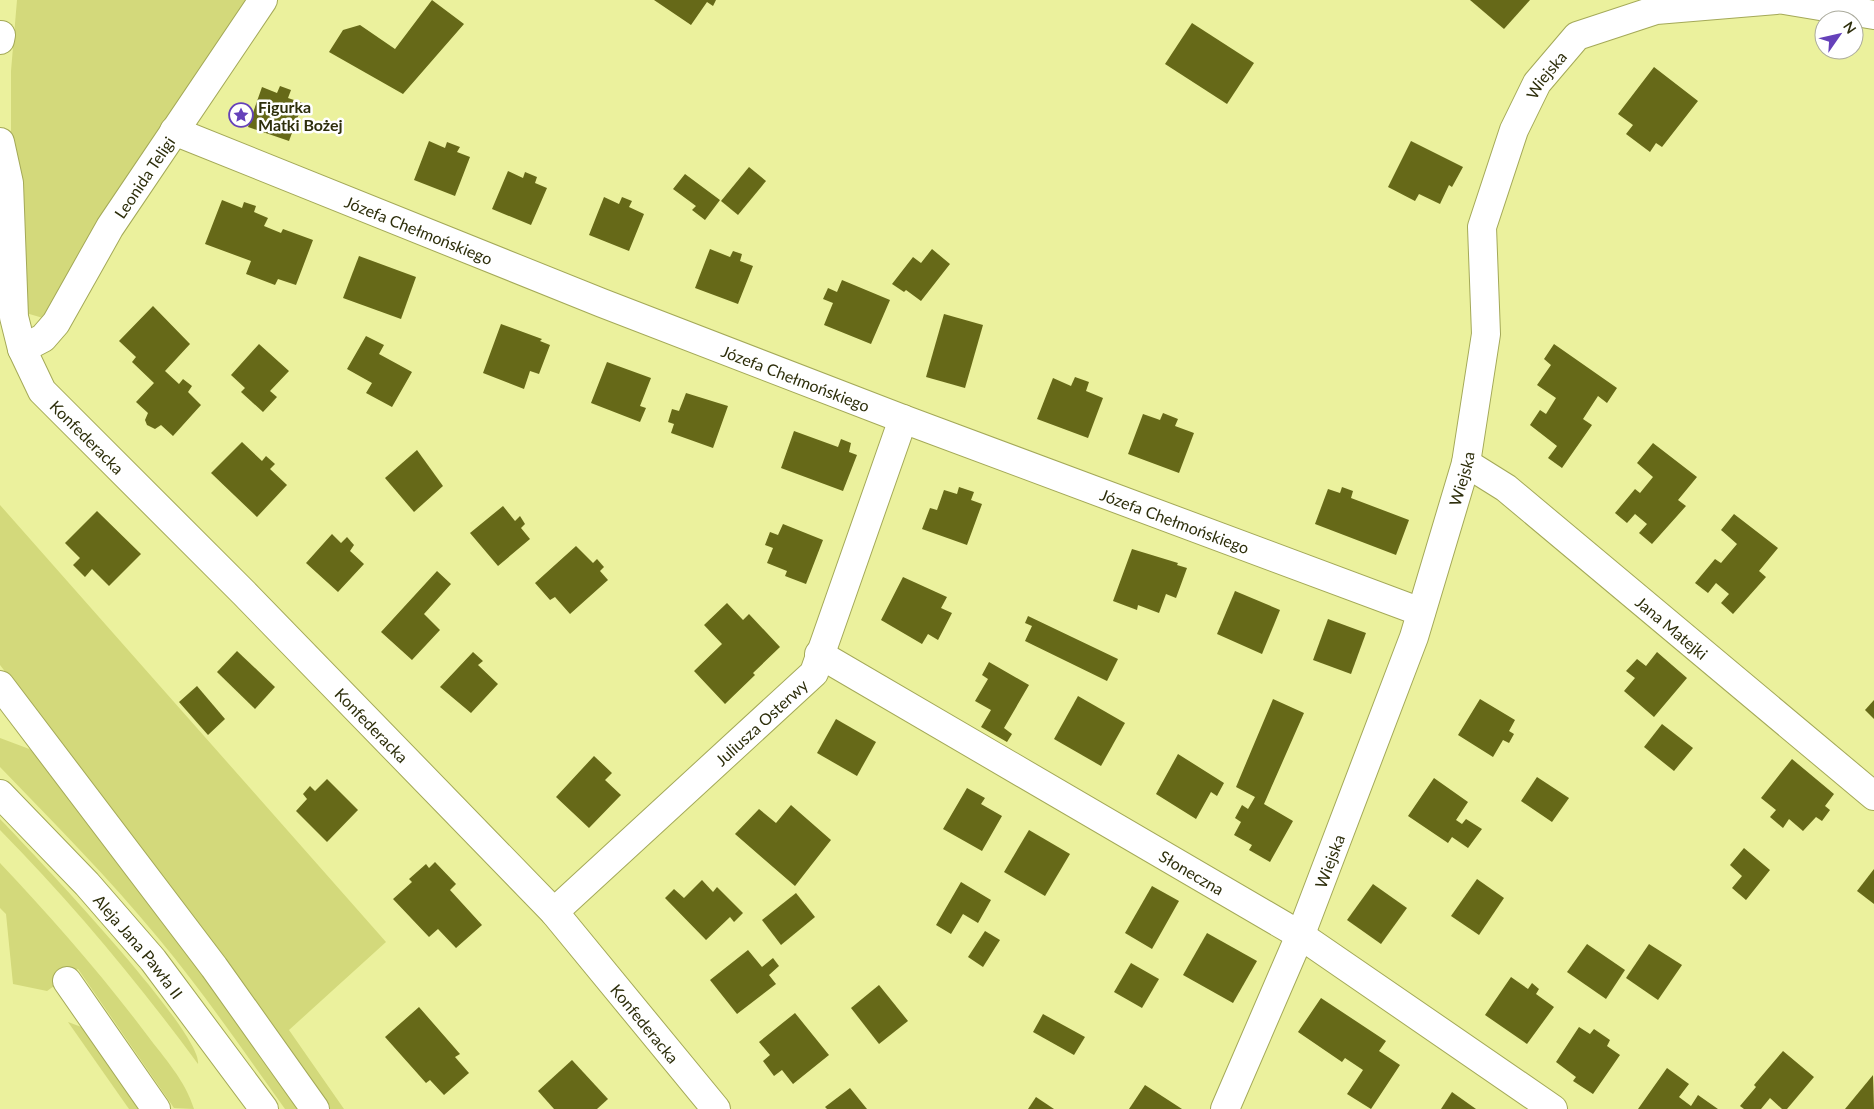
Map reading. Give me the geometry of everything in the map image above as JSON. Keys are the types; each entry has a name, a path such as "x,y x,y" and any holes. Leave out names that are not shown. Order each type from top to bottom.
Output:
{"street":[{"name":"Leonida Teligi","path":"22,349 43,338 56,323 110,227 263,0"},
{"name":"Wiejska","path":"1225,1109 1300,935 1414,636 1466,463 1486,334 1482,227 1514,130 1537,83 1578,36 1656,10 1776,0"},
{"path":"1784,0 1874,15"},
{"name":"Józefa Chełmońskiego","path":"174,131 602,303 903,419 1421,612"},
{"name":"Konfederacka","path":"0,142 9,183 14,317 22,349 42,391 244,593 554,912 716,1109"},
{"name":"Juliusza Osterwy","path":"554,912 814,673 819,654 903,419"},
{"name":"Jana Matejki","path":"1466,463 1506,488 1874,796"},
{"name":"Słoneczna","path":"819,654 1300,935 1553,1109"},
{"path":"0,686 214,967 315,1109"},
{"name":"Aleja Jana Pawła II","path":"0,794 87,884 141,946 230,1061 264,1109"},
{"path":"67,981 156,1109"},
{"path":"230,1061 239,1109"}],"green space":[{"path":"17,0 250,0 150,142 72,267 43,318 26,313 22,179 11,132 11,71"},
{"path":"0,505 386,942 289,1030 344,1109 329,1109 130,835 0,665"},
{"path":"0,738 32,750 207,977 301,1109 285,1109 176,959 101,873 0,767"},
{"path":"0,819 112,941 145,981 173,1017 192,1046 198,1064 103,943 0,830"},
{"path":"0,863 76,947 130,1013 180,1079 194,1109 174,1108 78,969 47,991 13,984 6,914 0,908"},
{"path":"68,1022 84,1028 141,1109 129,1109"}],"building":[{"path":"432,0 464,24 403,94 329,52 343,30 360,25 395,49"},
{"path":"654,0 716,0 713,6 707,2 691,25"},
{"path":"1470,0 1530,0 1504,29"},
{"path":"1192,23 1254,63 1227,104 1165,64"},
{"path":"1654,67 1698,101 1662,147 1656,143 1650,152 1626,134 1633,125 1618,114"},
{"path":"280,86 291,90 288,98 303,103 289,141 248,127 262,87 277,93"},
{"path":"429,141 445,148 447,142 460,147 457,152 470,157 455,196 414,180"},
{"path":"1411,141 1463,167 1452,187 1449,185 1440,204 1419,194 1415,201 1388,187"},
{"path":"749,167 766,181 738,215 721,201"},
{"path":"508,171 523,178 525,172 537,177 535,183 547,188 531,225 492,209"},
{"path":"685,174 720,200 705,220 692,210 696,206 673,189"},
{"path":"604,197 619,204 622,197 632,201 629,207 644,214 629,251 589,235"},
{"path":"222,200 242,208 244,202 256,206 254,212 268,218 264,226 281,233 283,229 313,240 296,285 278,279 275,285 246,274 251,261 205,244"},
{"path":"710,249 730,257 733,251 742,254 740,261 753,266 738,304 695,288"},
{"path":"932,249 950,264 921,301 906,290 904,292 892,284 913,257 921,263"},
{"path":"359,256 416,277 401,319 343,298"},
{"path":"842,280 890,300 871,344 824,325 833,303 823,299 828,288 837,292"},
{"path":"153,306 190,344 165,371 179,384 183,379 192,386 188,392 201,405 173,436 161,425 155,429 147,425 145,420 148,413 136,402 154,383 132,362 136,357 119,341"},
{"path":"944,314 983,325 965,388 926,377"},
{"path":"501,324 542,339 540,341 550,345 539,374 530,371 524,389 483,373"},
{"path":"366,336 384,345 379,354 412,372 392,407 366,393 372,383 347,369"},
{"path":"259,344 289,371 270,391 277,397 263,412 241,392 245,388 231,375"},
{"path":"1554,344 1617,388 1607,403 1598,396 1583,419 1592,425 1562,468 1548,458 1557,446 1530,425 1540,410 1546,414 1556,398 1537,385 1551,365 1544,359"},
{"path":"607,362 651,378 640,406 646,408 640,422 591,403"},
{"path":"1075,377 1089,382 1086,391 1103,398 1088,438 1037,419 1053,378 1071,386"},
{"path":"686,393 728,406 713,448 671,433 674,424 668,422 672,409 679,411"},
{"path":"1163,413 1178,419 1175,426 1194,433 1179,473 1128,454 1143,414 1160,420"},
{"path":"794,431 838,447 841,439 851,443 849,452 857,455 843,491 781,468"},
{"path":"242,442 262,461 266,456 275,464 270,469 287,485 257,517 211,473"},
{"path":"1653,443 1697,477 1678,500 1686,506 1652,544 1639,533 1647,524 1635,514 1627,523 1615,513 1635,489 1640,493 1653,477 1637,463"},
{"path":"417,450 443,486 414,512 385,478"},
{"path":"959,487 974,492 971,500 982,504 967,545 922,529 930,508 937,510 944,490 957,494"},
{"path":"1342,487 1353,491 1351,498 1409,520 1396,555 1315,524 1328,489 1340,493"},
{"path":"503,506 515,521 520,516 525,524 521,528 530,539 498,566 470,533"},
{"path":"97,511 141,554 109,586 92,569 85,577 73,565 80,558 65,543"},
{"path":"1734,514 1778,548 1759,571 1766,577 1733,614 1721,603 1729,594 1716,583 1708,593 1695,583 1715,559 1721,563 1737,544 1721,530"},
{"path":"783,524 823,540 806,584 785,576 787,571 767,563 773,548 765,545 770,532 778,535"},
{"path":"332,534 341,543 347,537 354,545 350,551 364,564 338,592 306,563"},
{"path":"576,546 593,563 597,559 604,567 600,571 608,580 570,614 555,597 550,600 535,583"},
{"path":"1132,549 1178,563 1177,565 1187,568 1176,598 1166,594 1159,613 1138,605 1137,610 1113,601"},
{"path":"437,571 451,584 424,614 440,630 412,660 381,632"},
{"path":"903,577 947,597 941,608 952,613 938,640 928,634 922,644 881,620"},
{"path":"1235,591 1280,610 1262,654 1217,634"},
{"path":"727,603 743,620 749,614 780,647 725,704 694,671 722,644 704,625"},
{"path":"1028,616 1118,659 1107,681 1025,641 1032,626 1025,623"},
{"path":"1328,619 1366,633 1351,674 1313,660"},
{"path":"237,651 275,687 255,709 217,672"},
{"path":"473,652 483,661 478,665 498,684 471,713 440,687"},
{"path":"1657,652 1687,678 1654,717 1624,691 1635,678 1626,671 1637,659 1646,666"},
{"path":"989,662 1029,685 1004,728 1012,734 1007,742 981,727 991,710 975,701 988,679 982,675"},
{"path":"197,686 225,719 208,735 179,702"},
{"path":"1078,696 1125,723 1101,766 1054,739"},
{"path":"1273,699 1304,713 1264,804 1293,821 1270,862 1249,850 1252,845 1234,835 1241,822 1235,818 1242,805 1248,809 1255,797 1236,787"},
{"path":"1480,699 1515,720 1509,731 1514,734 1509,743 1503,740 1493,757 1458,735"},
{"path":"1874,700 1874,719 1865,710"},
{"path":"836,719 876,742 857,776 817,753"},
{"path":"1662,724 1693,748 1674,771 1644,747"},
{"path":"1178,754 1224,783 1217,796 1211,792 1196,819 1156,794"},
{"path":"594,756 612,773 605,780 621,795 589,828 556,797"},
{"path":"1792,759 1834,794 1825,806 1830,810 1822,821 1816,817 1803,831 1789,819 1783,828 1770,817 1776,810 1761,798"},
{"path":"1537,777 1569,798 1552,822 1521,801"},
{"path":"1434,778 1468,802 1456,820 1462,824 1466,819 1482,829 1468,848 1452,837 1448,843 1408,816"},
{"path":"327,779 358,810 327,842 296,811 307,799 303,794 310,786 315,791"},
{"path":"967,788 985,798 981,804 1002,816 982,851 943,829"},
{"path":"791,805 831,840 795,886 735,834 759,809 776,823"},
{"path":"1029,830 1070,854 1045,896 1004,872"},
{"path":"1744,848 1770,870 1746,900 1732,888 1742,876 1730,865"},
{"path":"435,862 456,884 450,890 482,925 456,948 438,929 429,937 393,899 412,882 409,879 426,864 429,868"},
{"path":"1874,869 1874,904 1857,891"},
{"path":"1477,879 1504,898 1479,935 1451,916"},
{"path":"702,880 713,892 717,887 743,913 734,922 730,917 706,940 665,898 674,889 684,898"},
{"path":"961,882 991,900 978,923 963,914 951,934 936,925"},
{"path":"1373,884 1407,908 1381,944 1347,920"},
{"path":"1152,886 1179,901 1152,949 1125,933"},
{"path":"796,893 815,917 781,945 762,920"},
{"path":"985,931 1000,940 983,967 968,957"},
{"path":"1207,933 1257,961 1233,1003 1183,975"},
{"path":"1587,944 1625,970 1606,999 1567,972"},
{"path":"1649,944 1682,965 1658,1000 1626,978"},
{"path":"748,950 762,967 773,958 779,966 769,975 776,984 737,1014 710,980"},
{"path":"1131,963 1159,979 1142,1008 1114,992"},
{"path":"1511,977 1528,989 1532,983 1539,989 1536,994 1554,1007 1527,1044 1485,1015"},
{"path":"879,985 908,1021 879,1044 851,1008"},
{"path":"1321,998 1386,1041 1379,1051 1400,1065 1371,1109 1347,1094 1363,1070 1345,1058 1342,1062 1298,1032"},
{"path":"419,1007 460,1054 455,1057 469,1073 444,1095 430,1080 426,1083 385,1037"},
{"path":"795,1013 829,1055 793,1084 782,1070 774,1076 763,1061 770,1055 759,1042"},
{"path":"1043,1014 1085,1037 1074,1055 1033,1032"},
{"path":"1579,1027 1590,1034 1594,1029 1610,1040 1607,1046 1620,1055 1593,1094 1573,1081 1576,1077 1556,1062"},
{"path":"1783,1051 1814,1077 1787,1109 1782,1109 1770,1098 1761,1109 1744,1109 1740,1106 1756,1087 1754,1085"},
{"path":"572,1060 608,1099 597,1109 554,1109 538,1091"},
{"path":"1667,1068 1689,1084 1679,1097 1691,1106 1698,1095 1718,1109 1638,1109"},
{"path":"1873,1075 1874,1109 1845,1109"},
{"path":"1145,1085 1182,1109 1129,1109"},
{"path":"850,1088 867,1109 827,1109 825,1107"},
{"path":"1452,1092 1476,1109 1441,1109"},
{"path":"1036,1097 1054,1109 1028,1109"}],"place":[{"name":"Figurka Matki Bożej","path":"241,115"}]}
